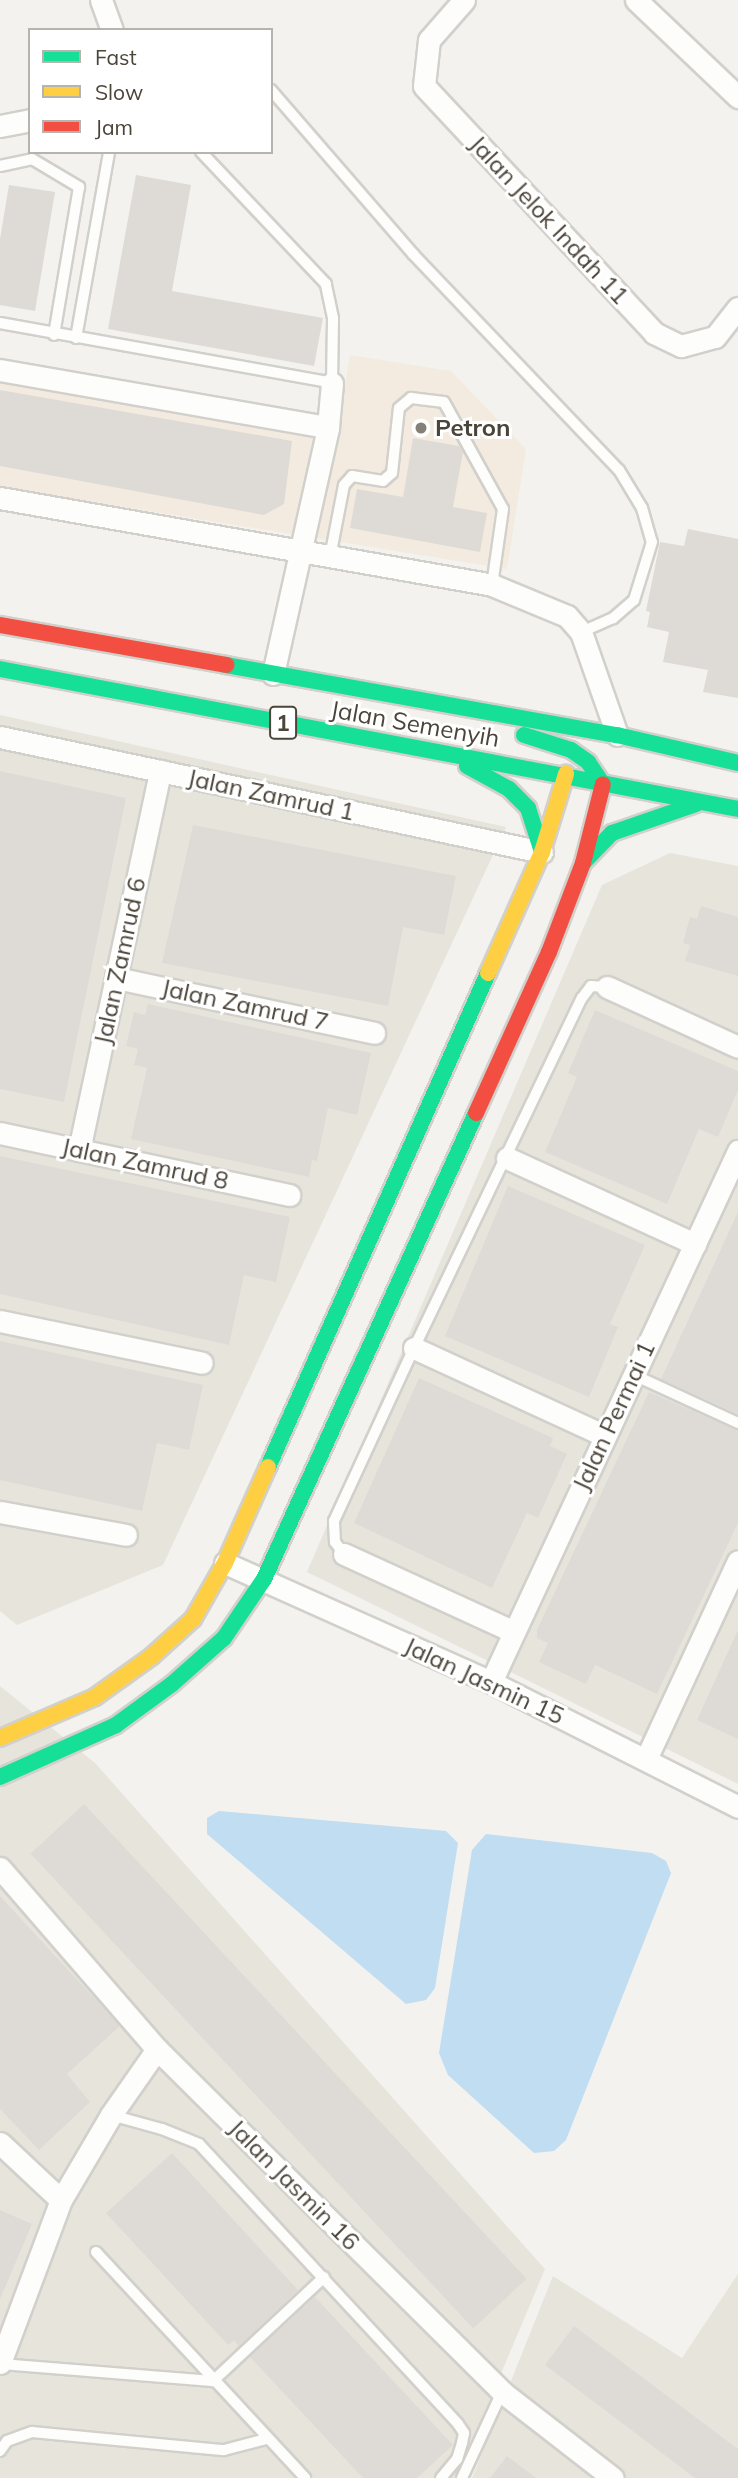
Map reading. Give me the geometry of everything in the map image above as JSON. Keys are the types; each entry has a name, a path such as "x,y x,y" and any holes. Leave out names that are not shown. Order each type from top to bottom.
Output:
{"street":[{"path":"101,0 111,28"},
{"name":"Jalan Jelok Indah 11","path":"464,0 429,40 424,86 654,333 681,346 715,337 738,308"},
{"path":"636,0 738,97"},
{"path":"0,126 28,120"},
{"path":"0,370 328,428"},
{"path":"272,674 328,428 331,383"},
{"path":"0,498 492,585 567,616 581,632 617,735"},
{"name":"Jalan Semenyih","path":"0,625 617,735 738,764"},
{"name":"Jalan Semenyih","path":"0,669 435,752 566,774 603,784 738,809"},
{"path":"342,687 402,714"},
{"path":"0,1777 116,1725 172,1684 223,1638 264,1579 549,952 583,863 603,784 594,759 553,742 479,727"},
{"name":"Jalan Zamrud 1","path":"0,737 542,852"},
{"path":"435,752 509,789 528,808 542,852"},
{"path":"0,1738 95,1697 152,1656 193,1619 225,1563 542,852 566,774 594,759"},
{"path":"694,770 738,776"},
{"name":"Jalan Zamrud 6","path":"79,1150 160,771"},
{"path":"583,863 612,833 701,802"},
{"name":"Jalan Zamrud 7","path":"116,978 374,1033"},
{"path":"607,987 738,1046"},
{"name":"Jalan Zamrud 8","path":"0,1133 289,1195"},
{"name":"Jalan Permai 1","path":"491,1682 738,1151"},
{"path":"508,1158 695,1244"},
{"path":"0,1321 202,1363"},
{"path":"414,1348 605,1436"},
{"path":"0,1512 126,1535"},
{"path":"344,1554 514,1632"},
{"path":"646,1759 738,1561"},
{"name":"Jalan Jasmin 15","path":"225,1563 491,1682 738,1807"},
{"name":"Jalan Jasmin 16","path":"0,1868 157,2049 502,2392 613,2478"},
{"path":"0,2363 61,2200 111,2115 157,2049"},
{"path":"0,2143 61,2200"}],"lane":[{"path":"273,92 414,254 619,470 642,508 652,542 634,600 613,618 581,632"},
{"path":"76,338 109,154"},
{"path":"0,323 54,335 331,383 333,318 326,284 203,154"},
{"path":"0,166 32,159 79,187 54,335"},
{"path":"69,245 92,248"},
{"path":"330,557 344,485 352,476 383,481 392,473 399,408 411,398 444,402 503,509 492,585"},
{"path":"344,1554 335,1542 334,1521 414,1348 508,1158 582,998 591,986 607,987"},
{"path":"634,1375 738,1423"},
{"path":"111,2115 162,2129 199,2144 324,2277 464,2432 457,2459 441,2478"},
{"path":"96,2252 305,2478"},
{"path":"0,2363 213,2381 324,2277"},
{"path":"461,2478 502,2392"},
{"path":"0,2451 7,2441 19,2434 32,2432 224,2450 267,2439"}],"shaded area":[{"path":"350,355 451,371 526,449 507,569 0,487 0,380 336,437"},
{"path":"0,715 506,827 163,1565 17,1625 0,1611"},
{"path":"670,853 738,866 738,1784 307,1572 602,885"},
{"path":"0,1686 95,1763 545,2269 457,2478 0,2478"},
{"path":"738,2274 738,2478 472,2478 553,2276 682,2358"}],"water":[{"path":"219,1811 446,1831 458,1843 435,1988 426,2000 406,2004 207,1834 207,1818"},
{"path":"486,1834 652,1853 666,1861 671,1873 566,2140 554,2151 534,2153 448,2075 439,2053 472,1850"}],"building":[{"path":"136,175 191,185 172,291 323,318 314,366 108,329"},
{"path":"9,185 55,192 35,311 0,305 0,239"},
{"path":"0,390 292,441 284,504 264,515 0,466"},
{"path":"413,438 459,446 463,452 453,507 487,513 480,552 350,528 357,489 403,497"},
{"path":"688,529 738,539 738,698 703,692 708,670 663,662 669,632 647,627 650,612 646,611 660,542 684,546"},
{"path":"0,771 126,798 64,1102 0,1089"},
{"path":"193,825 456,876 444,935 403,927 388,1006 162,963"},
{"path":"701,906 738,917 738,976 685,961 690,945 683,943 690,917 697,919"},
{"path":"148,1004 371,1053 357,1115 328,1108 317,1161 312,1160 309,1177 131,1139 147,1068 134,1065 138,1049 126,1046 134,1012 145,1015"},
{"path":"595,1010 738,1071 738,1090 718,1137 699,1129 667,1204 545,1152 577,1077 568,1073"},
{"path":"0,1156 290,1217 276,1282 244,1275 229,1345 0,1294"},
{"path":"508,1186 645,1245 610,1324 618,1327 589,1397 445,1336"},
{"path":"738,1212 738,1414 661,1379"},
{"path":"0,1341 203,1385 189,1450 157,1443 142,1511 0,1480"},
{"path":"419,1378 553,1438 550,1446 567,1454 538,1518 527,1513 492,1588 354,1523"},
{"path":"649,1392 738,1431 738,1523 657,1694 595,1665 586,1684 539,1662 548,1643 537,1638 537,1630"},
{"path":"738,1630 738,1739 697,1720"},
{"path":"84,1804 527,2279 473,2328 31,1854"},
{"path":"0,1896 120,2026 67,2074 90,2102 39,2150 0,2109"},
{"path":"172,2153 298,2290 239,2346 234,2340 228,2345 106,2213"},
{"path":"0,2210 32,2224 0,2299"},
{"path":"315,2297 453,2445 417,2478 363,2478 250,2357"},
{"path":"574,2326 738,2449 738,2478 695,2478 545,2365"},
{"path":"507,2456 536,2478 490,2478"}],"traffic: fast":[{"path":"226,665 617,735 738,763"},
{"path":"0,669 738,809"},
{"path":"524,735 571,750 588,762 603,784"},
{"path":"467,766 509,789 528,808 542,852"},
{"path":"583,863 612,833 696,804"},
{"path":"268,1467 488,973"},
{"path":"0,1777 116,1725 172,1684 224,1638 264,1579 476,1113"}],"traffic: slow":[{"path":"488,973 542,852 566,774"},
{"path":"0,1738 95,1697 152,1656 193,1619 225,1563 268,1467"}],"traffic: jam":[{"path":"0,625 226,665"},
{"path":"476,1113 549,952 583,863 603,784"}],"place":[{"name":"Petron","path":"421,428"}]}
